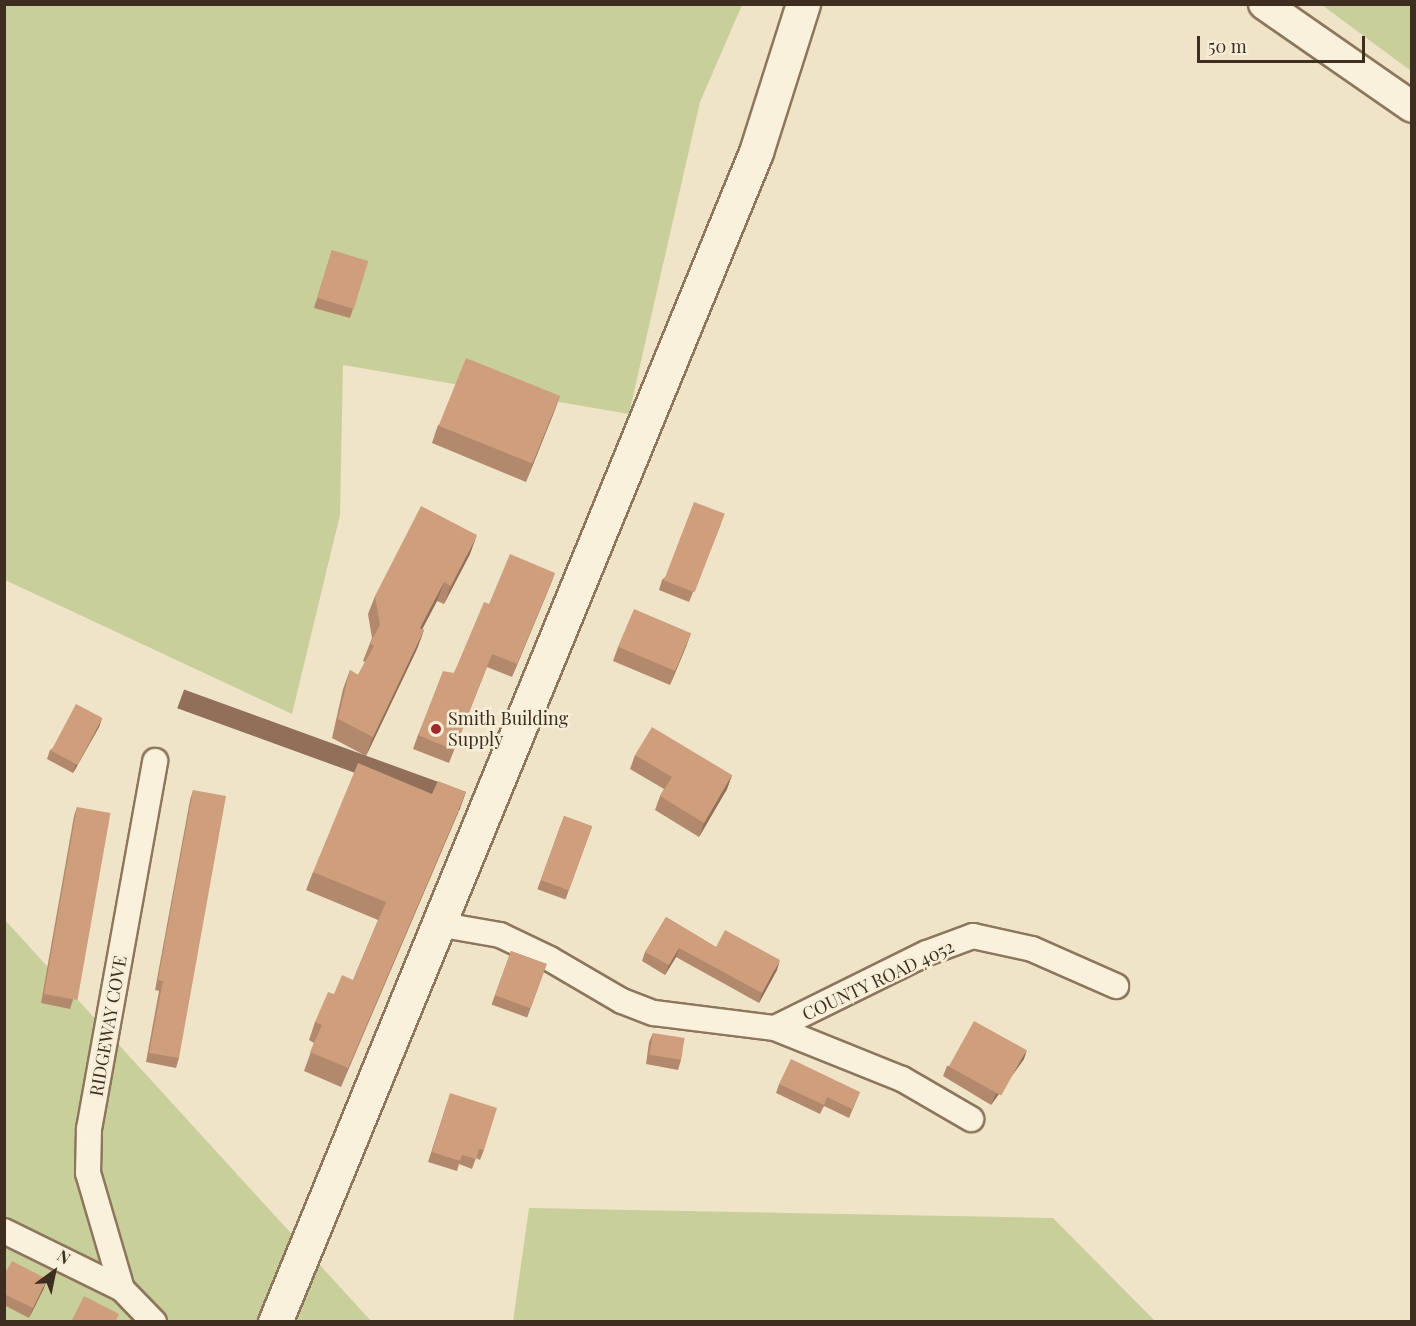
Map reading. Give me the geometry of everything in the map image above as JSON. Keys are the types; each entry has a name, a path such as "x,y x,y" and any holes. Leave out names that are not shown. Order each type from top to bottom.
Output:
{"main road":[{"path":"275,1322 756,152 803,4"}],"street":[{"path":"1264,4 1412,107"},
{"name":"RIDGEWAY COVE","path":"122,1289 88,1173 89,1130 155,761"},
{"name":"COUNTY ROAD 4052","path":"437,924 500,935 550,958 622,1001 654,1013 775,1028 902,1079 971,1119"},
{"name":"COUNTY ROAD 4052","path":"775,1028 927,953 973,936 1032,949 1116,986"},
{"path":"4,1231 122,1289 154,1322"}],"green space":[{"path":"5,5 742,5 700,102 629,414 343,365 340,515 292,714 5,580"},
{"path":"1322,5 1411,5 1411,71"},
{"path":"5,920 371,1321 5,1321"},
{"path":"529,1208 1053,1218 1155,1321 513,1321"}],"building":[{"path":"332,250 368,261 354,309 317,298"},
{"path":"466,358 560,396 532,464 439,426"},
{"path":"694,502 725,514 695,592 664,580"},
{"path":"421,506 477,535 451,586 444,582 420,628 424,630 373,737 338,719 350,670 358,675 374,646 370,643 380,625 375,596"},
{"path":"510,554 555,573 517,664 492,654 454,750 418,735 443,671 454,673 484,602 489,604"},
{"path":"634,609 691,633 675,671 618,647"},
{"path":"76,704 102,718 78,765 51,751"},
{"path":"652,727 732,775 704,823 660,796 672,777 635,755"},
{"path":"358,763 432,794 438,781 466,792 348,1068 310,1052 322,1025 315,1022 328,992 334,994 342,975 353,980 386,902 313,872"},
{"path":"193,790 226,796 179,1058 149,1053 163,981 158,980"},
{"path":"77,807 110,813 77,1000 44,994"},
{"path":"564,816 592,826 569,890 541,880"},
{"path":"666,917 716,947 725,930 780,960 762,993 679,948 669,965 645,952"},
{"path":"511,951 547,964 531,1008 495,995"},
{"path":"974,1021 1026,1050 1001,1096 949,1066"},
{"path":"653,1033 685,1038 681,1060 650,1055"},
{"path":"791,1059 860,1092 852,1109 827,1097 824,1105 779,1084"},
{"path":"450,1093 497,1108 484,1150 479,1149 476,1159 462,1155 460,1161 432,1152"},
{"path":"12,1261 47,1279 33,1308 4,1294 4,1275"},
{"path":"84,1296 119,1314 115,1322 71,1322"}],"place":[{"name":"Smith Building Supply","path":"436,729"}]}
